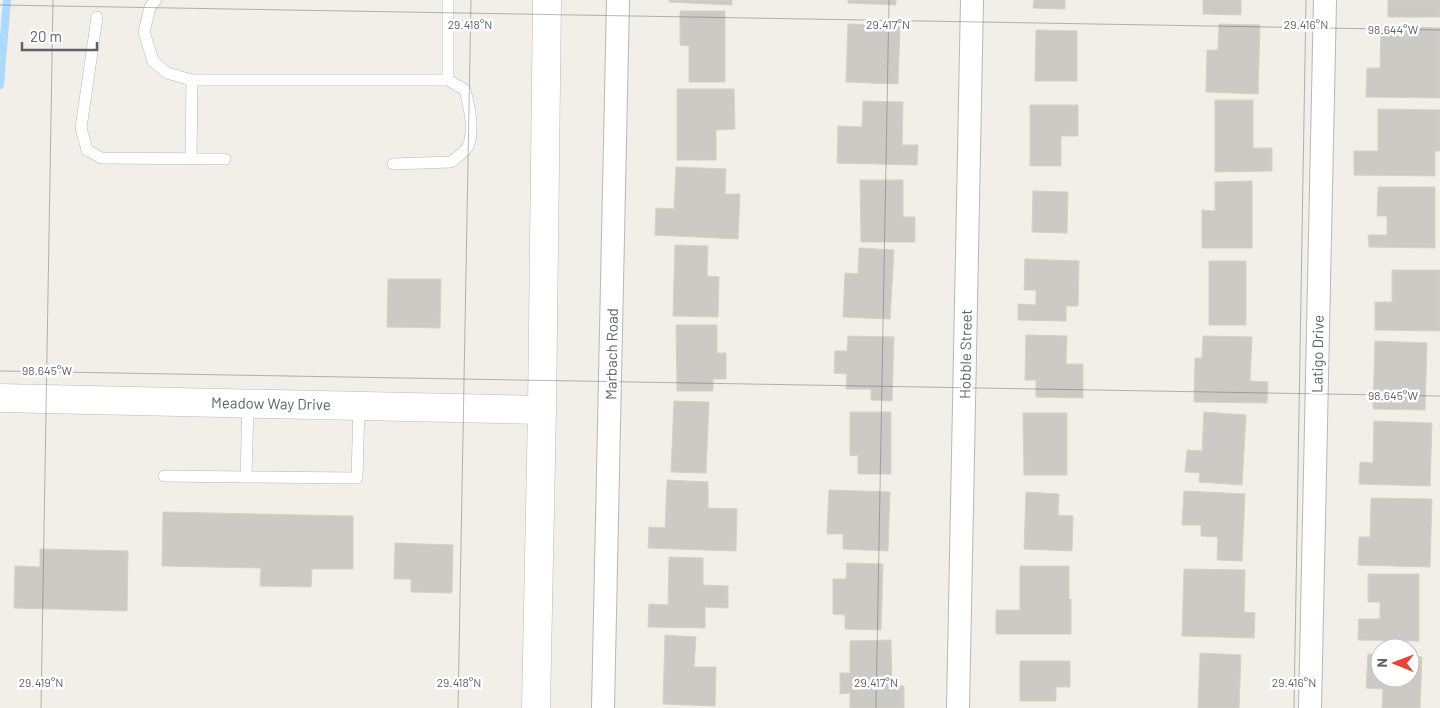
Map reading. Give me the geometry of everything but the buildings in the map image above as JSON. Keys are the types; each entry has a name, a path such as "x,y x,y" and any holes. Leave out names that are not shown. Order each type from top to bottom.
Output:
{"main road":[{"path":"536,708 547,0"},
{"name":"Meadow Way Drive","path":"0,398 542,410"}],"street":[{"name":"Marbach Road","path":"604,708 618,0"},
{"name":"Hobble Street","path":"958,708 972,0"},
{"name":"Latigo Drive","path":"1310,708 1325,0"}],"lane":[{"path":"156,0 150,7 144,32 153,61 167,74 192,80 448,80 465,90 470,109 468,146 451,162 394,164"},
{"path":"448,0 448,80"},
{"path":"97,17 81,128 87,150 101,158 225,159"},
{"path":"190,159 192,80"},
{"path":"246,476 248,403"},
{"path":"164,476 357,478 359,405"}],"waterway":[{"path":"0,85 7,0"}]}
